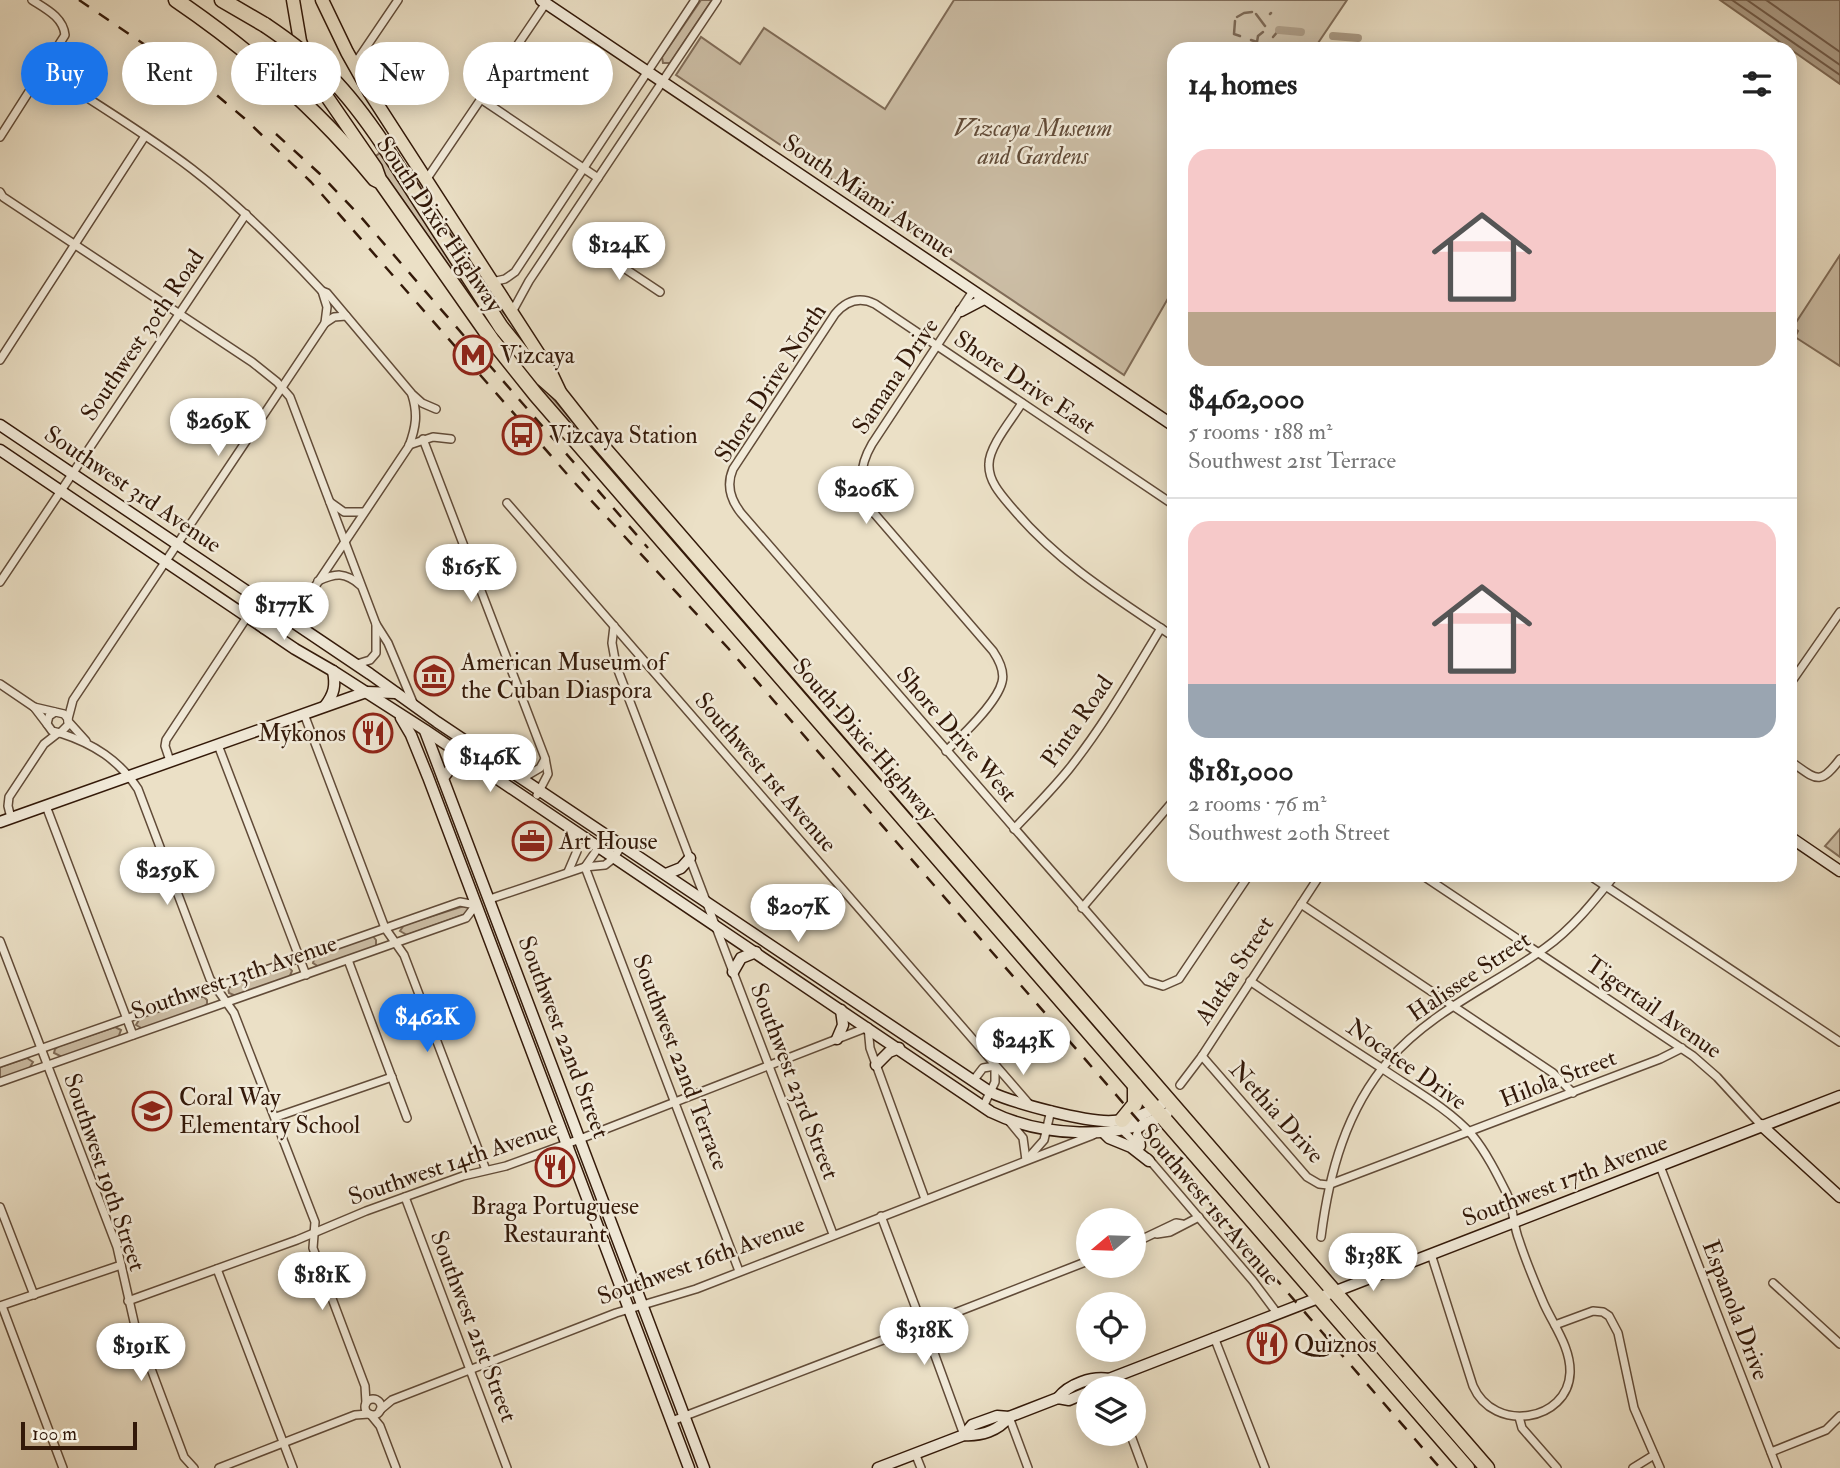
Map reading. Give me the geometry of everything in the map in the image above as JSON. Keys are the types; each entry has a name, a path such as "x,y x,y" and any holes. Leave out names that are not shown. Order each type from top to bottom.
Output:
{"highway":[{"path":"176,0 229,37 278,77 314,111 375,179 381,182"},
{"path":"222,0 265,24 332,76 383,144 501,327 543,380 561,395"},
{"name":"South Dixie Highway","path":"381,182 492,340 536,395 1467,1468"},
{"name":"South Dixie Highway","path":"561,395 595,438 1487,1468"},
{"path":"1119,1123 1135,1104 1135,1084"}],"main road":[{"path":"285,0 299,35"},
{"name":"South Dixie Highway","path":"293,0 305,56 320,89 376,169 381,182"},
{"name":"South Dixie Highway","path":"322,0 354,65 551,373 561,395"},
{"name":"South Miami Avenue","path":"543,1 1167,421"},
{"path":"961,311 984,299"},
{"name":"Southwest 3rd Avenue","path":"0,425 990,1092 1051,1110"},
{"name":"Southwest 3rd Avenue","path":"0,450 295,649 425,730 900,1048 983,1107 1008,1120 1047,1129"},
{"path":"264,628 278,627 292,621"},
{"path":"325,706 334,693 333,671"},
{"path":"6,820 366,692 398,693"},
{"name":"Southwest 22nd Street","path":"414,705 490,899 704,1468"},
{"name":"Southwest 22nd Street","path":"397,713 411,736 477,905 689,1468"},
{"path":"443,778 454,764 469,760"},
{"path":"1797,842 1840,871"},
{"path":"666,874 681,868 690,858"},
{"name":"Southwest 13th Avenue","path":"477,905 490,899"},
{"path":"733,972 741,958 756,952"},
{"path":"837,1039 843,1025 841,1010"},
{"path":"867,1027 875,1015"},
{"path":"876,1065 889,1052 900,1048"},
{"name":"Southwest 17th Avenue","path":"1127,1376 1277,1313 1840,1096"},
{"name":"Southwest 16th Avenue","path":"1051,1110 1119,1123 1143,1124 1172,1104"},
{"name":"Southwest 16th Avenue","path":"1047,1129 1100,1132 1119,1123 1159,1113"},
{"path":"1140,1146 1138,1135 1143,1124"},
{"name":"Tigertail Avenue","path":"1761,1125 1840,1198"},
{"path":"1100,1132 1131,1147 1149,1161"},
{"name":"Southwest 17th Avenue","path":"878,1468 964,1435 976,1436 1002,1426 1009,1418 1058,1398 1065,1390 1076,1386"},
{"name":"Southwest 17th Avenue","path":"1058,1398 1069,1400 1076,1397"}],"street":[{"path":"32,0 58,18 65,29 62,42"},
{"path":"354,65 398,0"},
{"path":"492,282 505,279 515,272 695,0"},
{"path":"512,313 529,281 717,0"},
{"path":"517,42 543,1"},
{"path":"0,137 21,105"},
{"path":"98,105 190,167 246,215 327,293 412,394 422,403 436,409"},
{"path":"426,180 477,105"},
{"path":"490,105 598,178"},
{"path":"0,360 145,136"},
{"path":"1,195 252,362 282,387"},
{"name":"Southwest 30th Road","path":"0,582 246,215"},
{"path":"594,248 660,292"},
{"path":"322,291 327,307 325,323"},
{"name":"Samana Drive","path":"946,751 999,690 1003,678 1000,664 993,651 873,512 864,497 860,475 872,444 973,291"},
{"name":"Shore Drive East","path":"852,302 869,301 1167,500"},
{"name":"Shore Drive North","path":"730,491 733,468 835,314 844,305 852,302"},
{"path":"6,820 8,799 44,744 66,729 74,701 325,323 334,317 346,316"},
{"name":"Southwest 22nd Street","path":"282,387 290,397 376,624 388,643 414,705"},
{"path":"292,621 409,446 417,415 412,394"},
{"path":"1022,403 989,457 993,482 1033,531 1065,562 1167,632"},
{"path":"409,446 433,437 451,439"},
{"path":"423,439 545,758 548,774 532,803"},
{"name":"Shore Drive West","path":"730,491 741,513 1147,981 1157,986 1168,985 1183,975 1244,882"},
{"path":"330,502 345,512 364,512"},
{"name":"Southwest 1st Avenue","path":"508,503 1031,1106"},
{"path":"318,581 341,574 352,578 363,588"},
{"path":"1797,674 1840,612"},
{"path":"170,761 165,741 247,617"},
{"name":"Southwest 22nd Street","path":"357,664 369,661 376,653 376,624"},
{"name":"Southwest 23rd Street","path":"614,626 612,643 616,665 833,1234"},
{"name":"Pinta Road","path":"1014,829 1057,784 1084,749 1112,709 1161,628"},
{"path":"0,684 34,707 51,731 87,742"},
{"path":"44,744 49,716 74,701"},
{"path":"34,707 64,714 87,742 116,762 130,776 138,789 215,988 234,1013 276,1117 315,1222 313,1248 365,1386 381,1404 380,1426"},
{"path":"304,714 385,928 404,955 486,1170"},
{"path":"218,744 306,975"},
{"path":"523,778 540,768 545,758"},
{"path":"1797,766 1813,777 1820,778 1828,775 1840,759"},
{"path":"46,806 133,1035"},
{"path":"1082,908 1167,808"},
{"path":"568,873 577,851 573,831"},
{"path":"585,867 607,835"},
{"path":"614,858 622,845"},
{"name":"Southwest 13th Avenue","path":"490,899 585,867 605,865 614,858"},
{"name":"Southwest 22nd Terrace","path":"585,867 739,1271"},
{"name":"Alatka Street","path":"1180,1085 1202,1056 1315,882"},
{"name":"Tigertail Avenue","path":"1433,882 1682,1048 1717,1077 1761,1125"},
{"path":"1600,882 1840,1042"},
{"name":"Halissee Street","path":"1321,1237 1328,1185 1349,1127 1382,1069 1405,1044 1454,1006 1539,952 1569,926 1609,882"},
{"name":"Southwest 13th Avenue","path":"0,1063 460,902 477,905"},
{"path":"1301,904 1559,1076 1573,1093"},
{"name":"Southwest 13th Avenue","path":"0,1082 466,918 477,905"},
{"name":"Southwest 19th Street","path":"0,941 117,1247 135,1326 184,1457 185,1468"},
{"path":"348,960 407,1118"},
{"name":"Nocatee Drive","path":"1250,981 1443,1110 1470,1133 1489,1161 1513,1207 1517,1237 1569,1360 1570,1375 1559,1400 1533,1415 1519,1417"},
{"path":"867,1027 870,1048 925,1199"},
{"name":"Southwest 14th Avenue","path":"128,1301 313,1233 348,1217 580,1139 867,1027"},
{"name":"Hilola Street","path":"1328,1185 1470,1133 1682,1048"},
{"name":"Nethia Drive","path":"1202,1056 1307,1177 1318,1184 1328,1185"},
{"path":"973,1080 983,1069 995,1066 997,1076 983,1107"},
{"path":"276,1117 392,1077"},
{"path":"1026,1160 1042,1144 1051,1110"},
{"path":"1008,1120 1023,1138 1026,1160"},
{"name":"Southwest 1st Avenue","path":"1119,1123 1277,1313"},
{"name":"Southwest 16th Avenue","path":"380,1411 391,1401 470,1370 629,1310 685,1293 1100,1132"},
{"name":"Espanola Drive","path":"1660,1166 1777,1468"},
{"name":"Southwest 21st Street","path":"405,1197 507,1468"},
{"path":"0,1208 34,1295"},
{"path":"881,1216 920,1318"},
{"path":"1146,1238 1170,1231 1199,1217"},
{"path":"1431,1254 1477,1393 1486,1405 1496,1411 1510,1417 1519,1417 1522,1428 1557,1468"},
{"path":"63,1468 1,1306 121,1265"},
{"path":"672,1421 917,1327 920,1330 928,1327 1076,1266"},
{"path":"217,1269 293,1468"},
{"path":"1773,1283 1840,1344"},
{"path":"1555,1325 1593,1311 1609,1316 1618,1333 1632,1402 1660,1468"},
{"path":"920,1318 926,1318 964,1435"},
{"path":"917,1327 916,1323 920,1318"},
{"path":"1214,1338 1265,1468"},
{"path":"365,1386 365,1404 380,1426 396,1468"},
{"path":"355,1415 370,1399 376,1399"},
{"name":"Southwest 16th Avenue","path":"376,1399 391,1401"},
{"path":"219,1468 355,1415 380,1411"},
{"path":"1771,1452 1826,1430 1840,1416"},
{"path":"1009,1418 1028,1468"},
{"path":"1135,1446 1143,1468"},
{"path":"915,1453 921,1468"},
{"path":"1633,1468 1654,1454"},
{"name":"Southwest 19th Street","path":"184,1457 194,1468"}],"green space":[{"path":"701,0 712,0 670,63 663,63 662,57"},
{"name":"Vizcaya Museum and Gardens","path":"954,0 1347,0 1319,42 1167,42 1167,300 1124,375 676,75 701,37 740,64 764,28 885,109"},
{"path":"380,153 530,372 1151,1091 1152,1096 518,364 373,158"},
{"path":"417,174 511,322 491,297 413,176"},
{"path":"1840,255 1840,366 1797,338 1797,321"},
{"path":"1840,829 1840,857 1825,846"},
{"path":"467,905 470,908 466,914 407,935 400,931 404,925"},
{"path":"372,935 376,940 376,947 319,967 313,963 315,956"},
{"path":"289,967 292,971 289,978 236,996 229,993 228,988 232,985"},
{"path":"199,996 207,1000 207,1004 202,1008 143,1029 136,1025 140,1018"},
{"path":"115,1027 121,1030 118,1038 62,1057 54,1053 59,1046"},
{"path":"27,1058 33,1062 29,1069 0,1079 0,1067"}],"water":[{"path":"1720,0 1840,0 1840,84 1797,54 1797,42 1780,42"}],"waterway":[{"path":"1237,17 1252,12"},
{"path":"1256,14 1265,26"},
{"path":"1235,21 1234,34 1240,36"},
{"path":"1273,37 1279,30"},
{"path":"1279,30 1301,32"},
{"path":"1251,40 1257,42 1258,36 1263,32"},
{"path":"1333,36 1358,38"}],"railway":[{"path":"79,0 207,87 311,182 574,482 728,648 1440,1468"},
{"path":"276,134 320,174 360,216 648,548"}],"place":[{"name":"Vizcaya","path":"473,355"},
{"name":"Vizcaya Station","path":"522,435"},
{"name":"American Museum of the Cuban Diaspora","path":"434,676"},
{"name":"Mykonos","path":"373,733"},
{"name":"Art House","path":"532,841"},
{"name":"Coral Way Elementary School","path":"152,1111"},
{"name":"Braga Portuguese Restaurant","path":"555,1167"},
{"name":"Quiznos","path":"1267,1344"}]}
